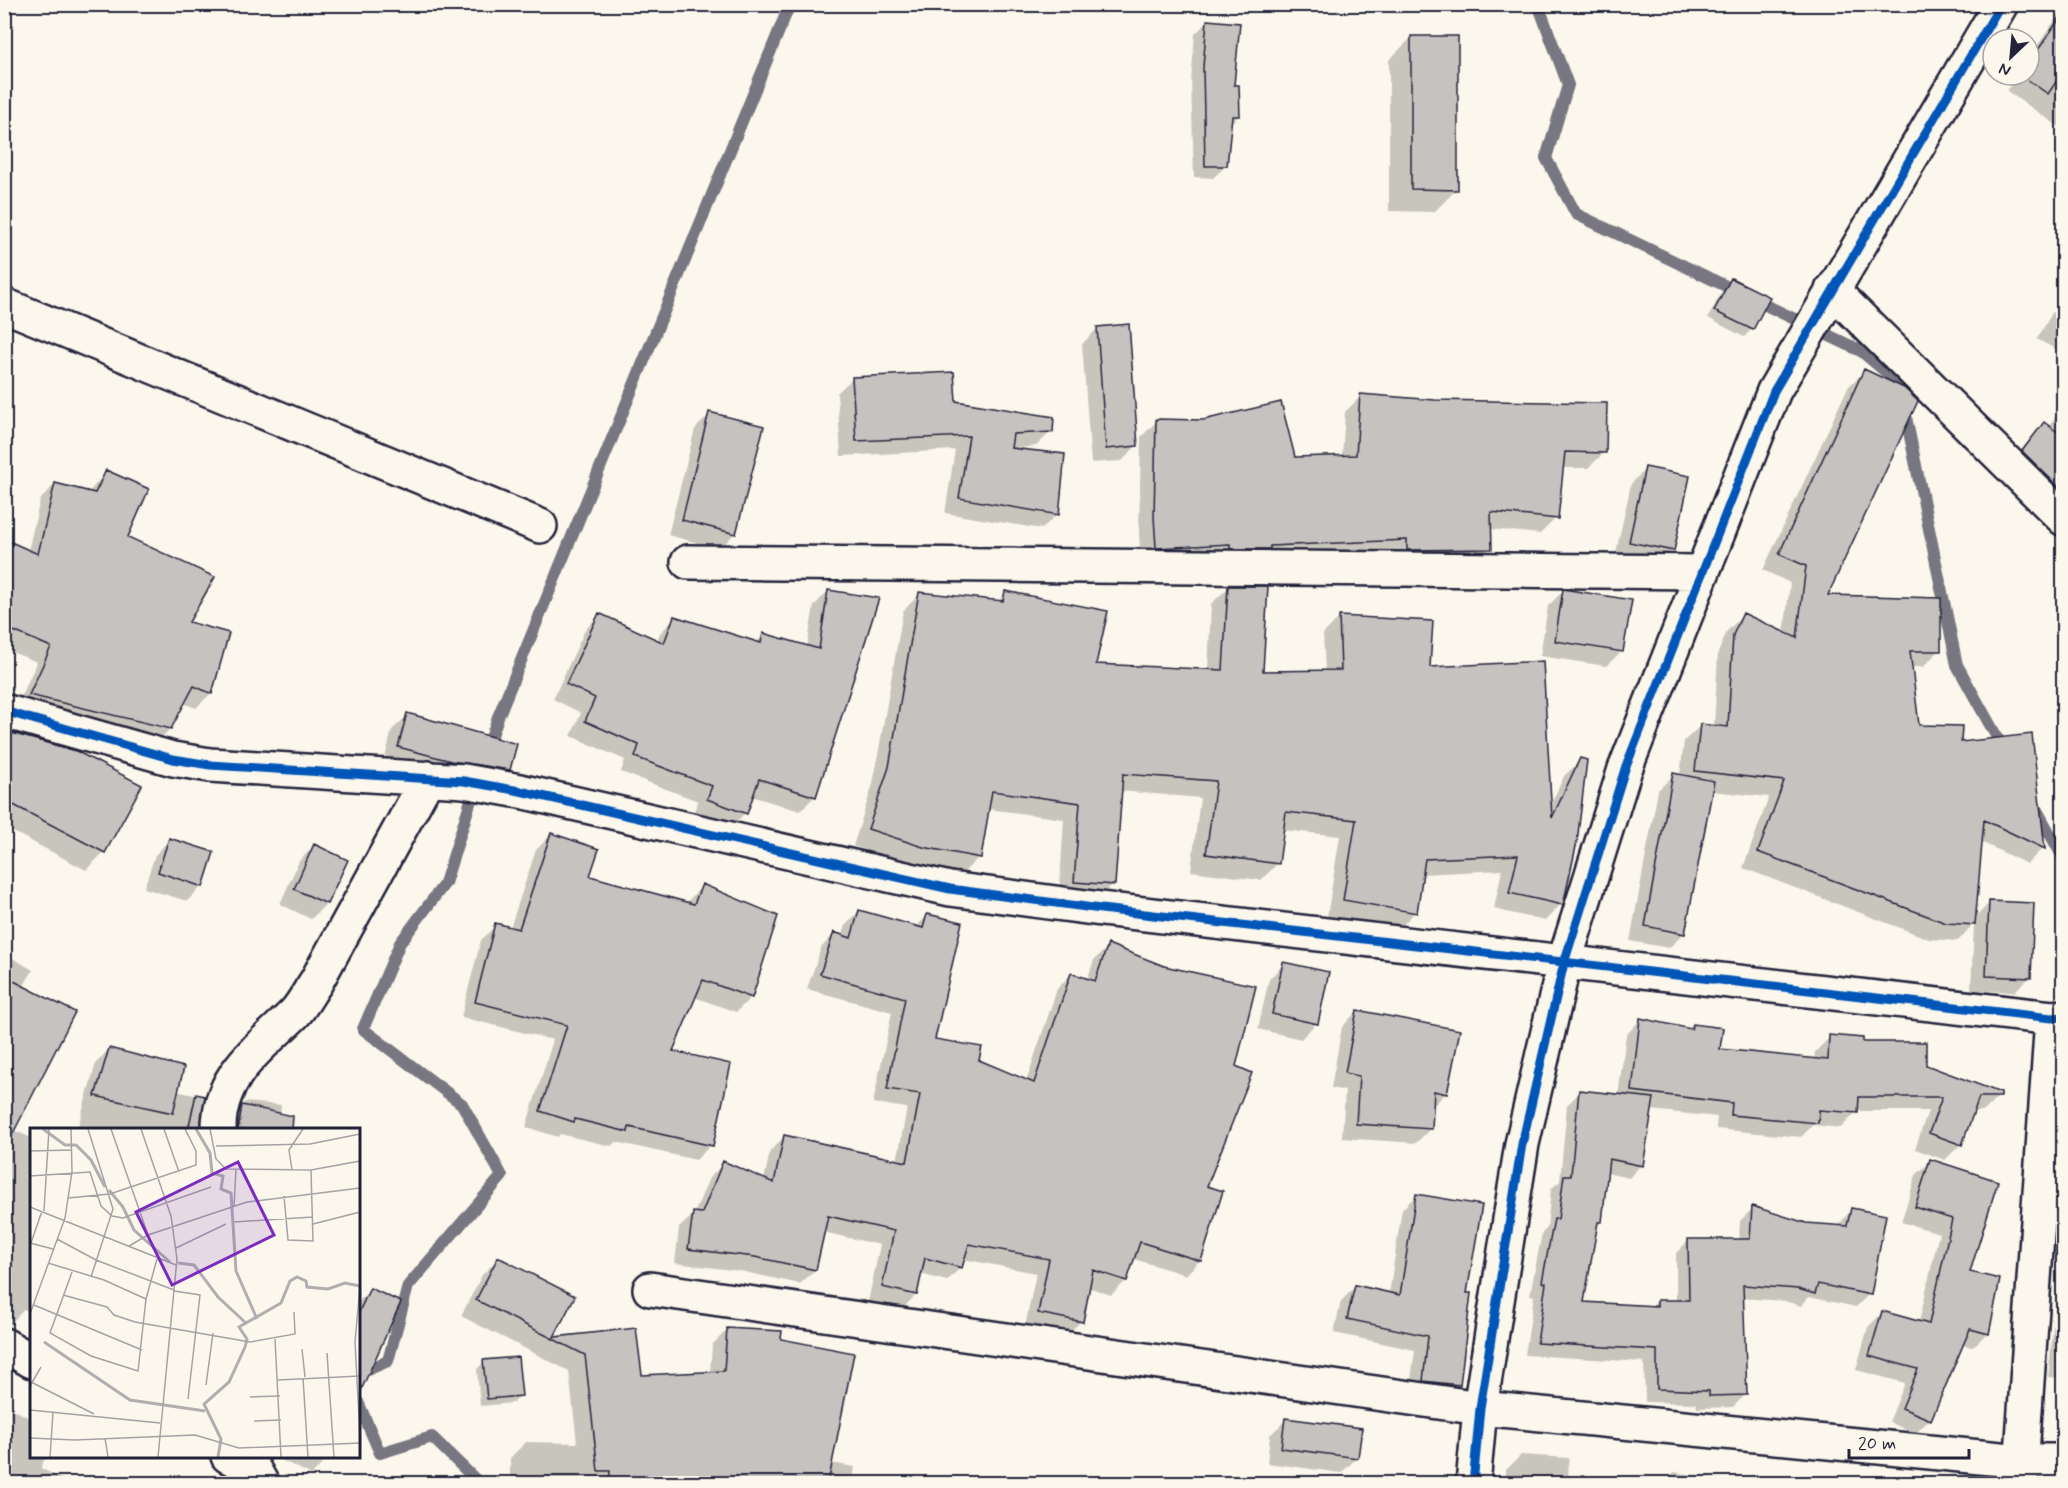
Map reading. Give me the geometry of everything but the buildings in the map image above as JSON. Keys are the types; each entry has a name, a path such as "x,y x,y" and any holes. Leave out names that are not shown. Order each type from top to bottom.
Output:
{"street":[{"path":"1473,1484 1480,1408 1522,1144 1564,963 1625,769 1774,391 2001,4"},
{"path":"1832,290 2064,519"},
{"path":"4,304 540,526"},
{"path":"688,561 1702,572"},
{"path":"4,711 173,759 210,765 464,781 519,791 950,889 1564,963 2058,1018 2020,1472"},
{"path":"219,1128 222,1099 228,1083 251,1053 297,1011 316,982 428,778"},
{"path":"650,1289 1480,1408 2020,1472 2064,1461"},
{"path":"4,1345 30,1360"},
{"path":"232,1458 253,1468 262,1484"}],"waterway":[{"path":"486,753 498,717 790,4"},
{"path":"1538,4 1568,85 1546,158 1576,214 1861,351 1899,383 1957,665 2004,750"},
{"path":"360,1373 388,1361 408,1286 502,1176 462,1104 363,1029 400,943 445,883 476,784"},
{"path":"2034,805 2064,859"},
{"path":"360,1407 380,1453 432,1437 480,1484"}],"cycle path":[{"path":"1473,1484 1480,1408 1522,1144 1564,963 1625,769 1774,391 2001,4"},
{"path":"4,711 173,759 210,765 464,781 520,791 950,889 1101,909 2052,1018 2064,1017"}]}
